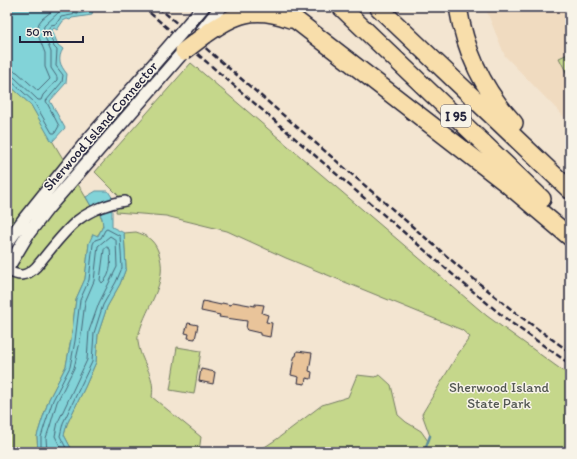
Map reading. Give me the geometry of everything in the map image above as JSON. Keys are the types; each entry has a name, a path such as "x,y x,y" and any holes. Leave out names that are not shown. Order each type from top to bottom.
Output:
{"highway":[{"path":"279,7 496,174 570,237"},
{"name":"I 95","path":"341,7 570,225"},
{"name":"I 95","path":"378,7 570,190"},
{"path":"458,7 462,27 470,51 479,74 490,94 506,114 570,181"},
{"path":"178,47 229,18 249,13 270,14 298,22"}],"street":[{"name":"Sherwood Island Connector","path":"7,270 28,234 178,47 190,21 202,7"},
{"path":"203,33 221,7"},
{"name":"Sherwood Island Connector","path":"7,243 25,218 87,141 178,47"},
{"path":"7,270 19,276 28,274 78,220 94,211 117,202 125,201"}],"shaded area":[{"path":"485,7 570,7 570,123 505,56"}],"green space":[{"path":"570,53 570,80 559,58"},
{"name":"Sherwood Island State Park","path":"191,63 487,316 570,376 570,452 257,452 322,405 348,397 357,375 375,377 380,375 391,385 398,415 421,431 428,441 430,436 422,414 470,337 462,330 286,258 227,231 166,216 116,212 118,195 95,172"},
{"path":"7,83 31,105 91,206 101,216 103,225 99,234 89,243 85,279 76,299 66,366 49,399 41,423 37,436 38,452 7,452"},
{"path":"136,232 146,236 152,241 158,251 161,261 160,280 138,338 139,349 152,381 152,397 201,437 199,452 73,452 64,435 67,424 96,362 98,334 107,307 120,284 126,268 124,233"},
{"path":"177,347 201,351 194,394 170,390"}],"water":[{"path":"7,7 93,7 92,15 72,18 70,20 67,19 63,21 57,30 54,28 52,30 58,45 63,49 60,56 60,62 67,74 66,83 50,101 65,128 52,142 31,105 7,83"},
{"path":"96,191 108,191 115,202 112,206 112,227 124,233 126,268 120,284 107,307 98,334 96,362 67,424 64,435 73,452 38,452 37,436 41,423 49,399 66,366 76,299 85,279 89,243 93,234 98,236 103,226 102,218 99,212 91,206 86,197"}],"building":[{"path":"203,301 221,305 222,303 231,305 233,302 255,306 255,304 264,305 262,313 268,315 266,322 272,323 270,337 247,330 247,321 219,317 220,315 201,311"},
{"path":"188,323 198,325 195,339 188,338 189,334 185,333"},
{"path":"297,351 312,353 309,371 312,372 311,379 306,378 305,384 298,383 299,377 291,375 294,358"},
{"path":"201,369 215,372 213,384 199,381"}],"waterway":[{"path":"424,452 430,436"}],"railway":[{"path":"143,7 458,279 510,322 570,364"},
{"path":"158,7 464,271 517,314 570,352"}]}
